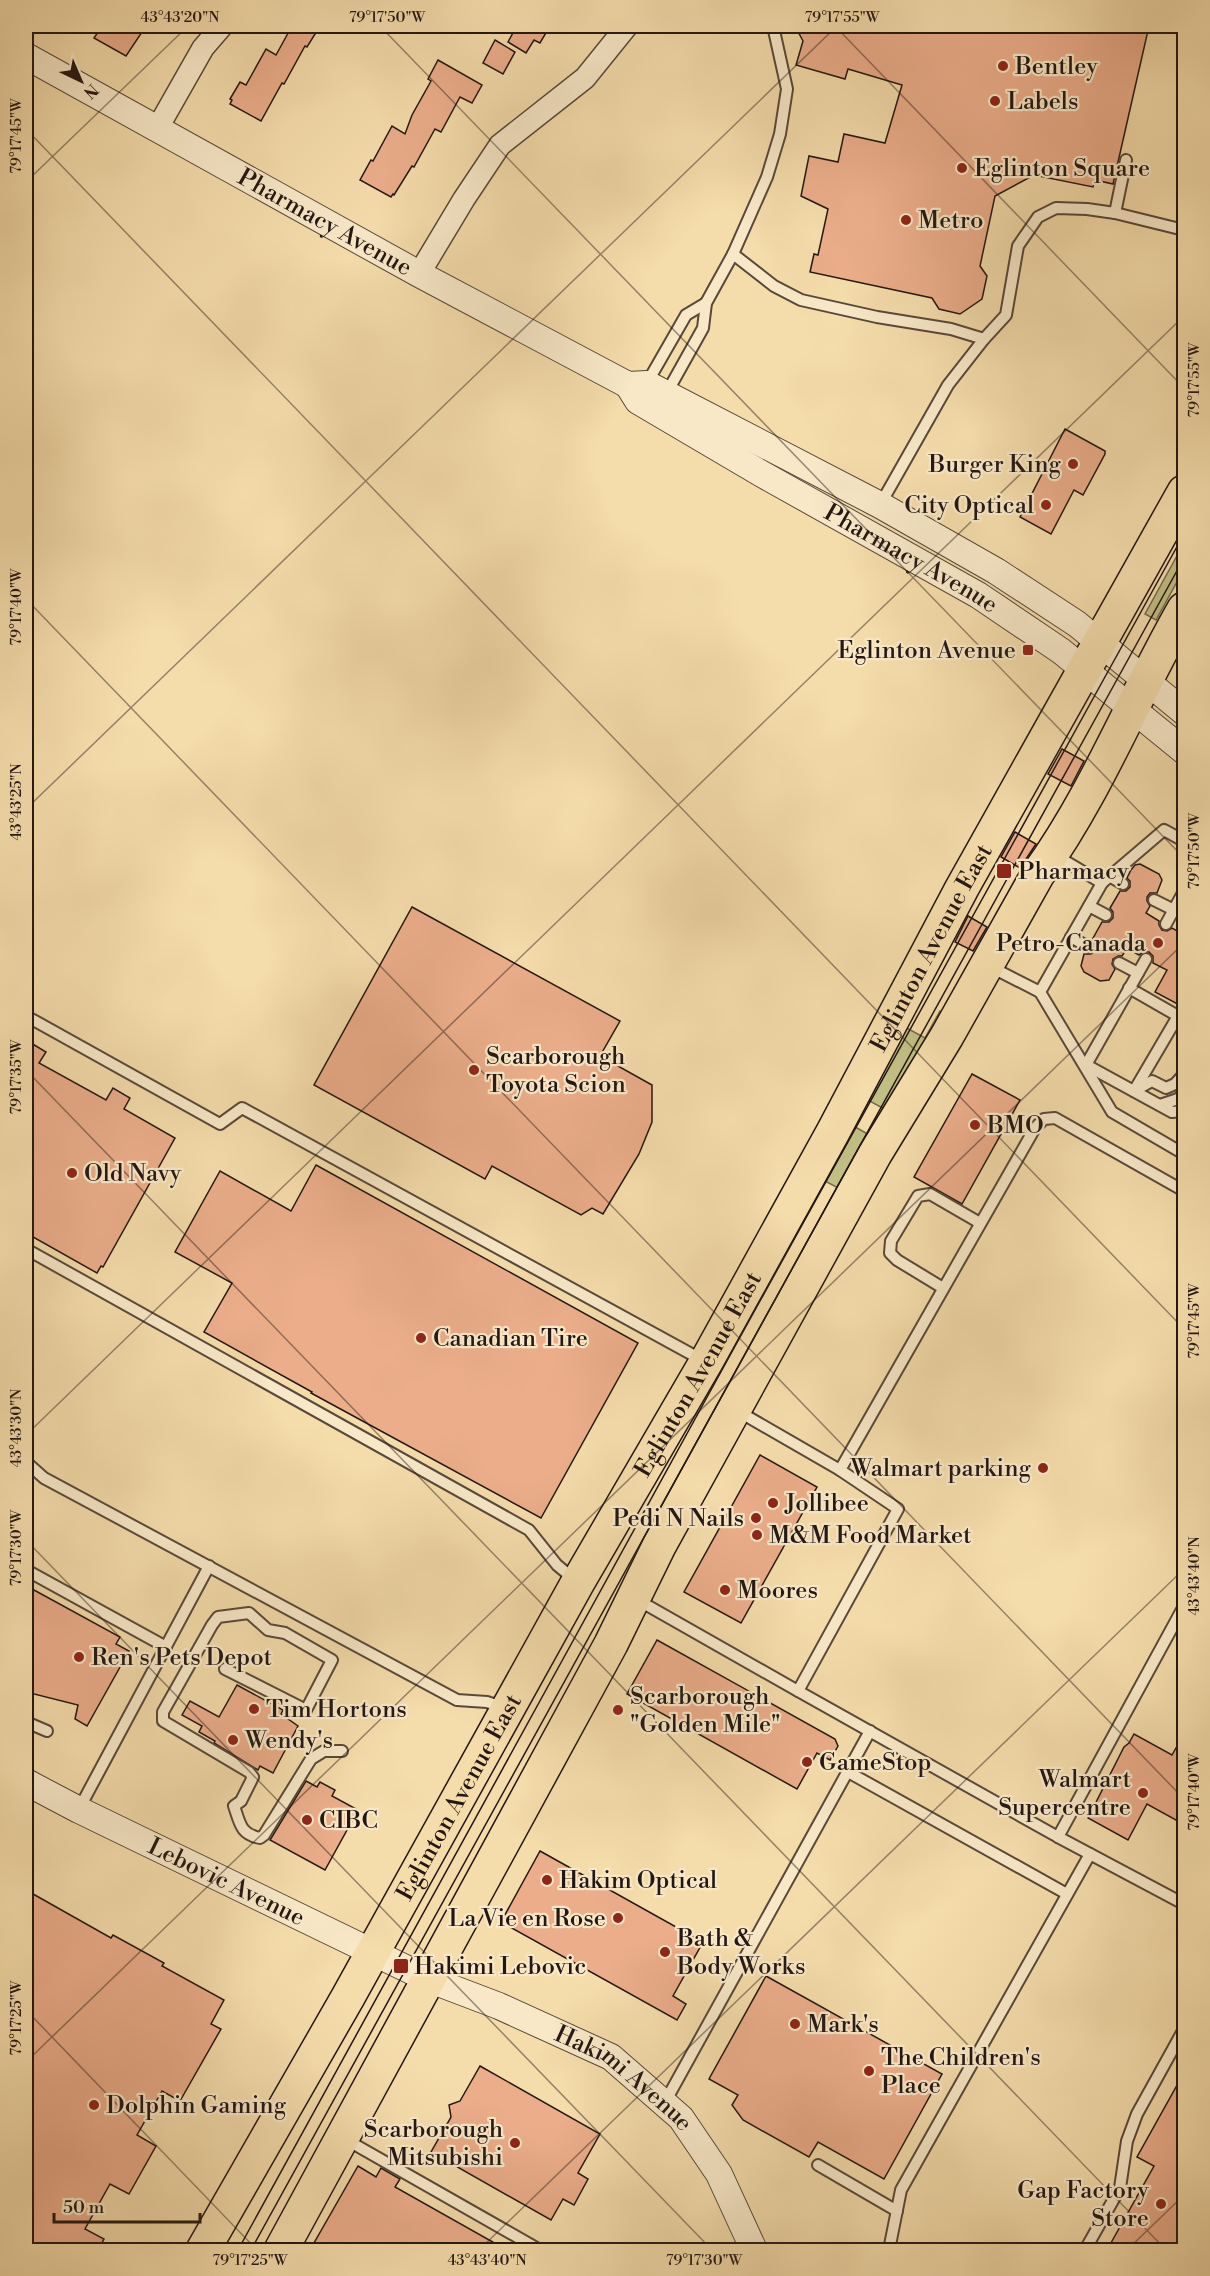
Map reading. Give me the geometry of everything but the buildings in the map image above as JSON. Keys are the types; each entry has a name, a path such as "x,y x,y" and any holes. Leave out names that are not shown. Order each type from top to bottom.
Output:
{"main road":[{"name":"Eglinton Avenue East","path":"203,2250 578,1582 706,1362 833,1132 956,898 1185,492"},
{"name":"Eglinton Avenue East","path":"281,2250 734,1409 888,1130 947,1036 1038,874 1053,854 1185,609"}],"street":[{"path":"157,129 203,48 222,26"},
{"path":"419,274 500,145 585,78 627,26"},
{"name":"Pharmacy Avenue","path":"26,56 419,274 647,395 880,506 996,571 1077,624 1091,656 1139,696 1185,751"},
{"name":"Pharmacy Avenue","path":"647,395 978,595 1061,651 1091,656"},
{"name":"Pharmacy Avenue","path":"1139,696 1185,712"},
{"name":"Lebovic Avenue","path":"26,1782 79,1810 428,1979"},
{"name":"Hakimi Avenue","path":"428,1979 499,2006 611,2057 681,2118 719,2174 754,2250"}],"lane":[{"path":"647,395 703,328 706,303 733,254 767,177 780,134 787,89 772,26"},
{"path":"1115,213 1126,160"},
{"path":"880,506 948,385 1006,315 1018,246 1038,217 1056,208 1087,209 1115,213 1185,230"},
{"path":"733,254 774,286 801,300 877,317 951,329 984,339"},
{"path":"647,395 686,315 706,303"},
{"path":"1040,992 1105,879 1164,830 1185,842"},
{"path":"1053,854 1105,879 1123,884"},
{"path":"1166,924 1185,891"},
{"path":"1154,900 1174,910"},
{"path":"1089,906 1106,915"},
{"path":"1071,937 1088,947"},
{"path":"1086,1065 1146,959"},
{"path":"1119,963 1138,974"},
{"path":"987,964 1040,992 1086,1065 1112,1112 1185,1154"},
{"path":"1129,988 1178,1016 1134,1091"},
{"path":"26,1016 219,1124 242,1108 706,1362"},
{"path":"1086,1065 1173,1112 1185,1111"},
{"path":"1134,1091 1152,1081 1166,1088 1175,1084 1185,1074"},
{"path":"1160,1105 1178,1099 1185,1092"},
{"path":"840,1470 1035,1128 1044,1119 1055,1118 1185,1191"},
{"path":"944,1288 897,1260 891,1253 891,1241 918,1196 930,1194 980,1223"},
{"path":"26,1249 529,1530 557,1565 578,1582"},
{"path":"734,1409 840,1470 898,1509 798,1691"},
{"path":"26,1462 44,1478 458,1700 487,1702 508,1709"},
{"path":"79,1810 209,1566"},
{"path":"26,1570 166,1647"},
{"path":"634,1598 1058,1837 1185,1904"},
{"path":"1058,1837 1185,1606"},
{"path":"225,1669 306,1710 332,1660 285,1633 268,1630 249,1613 218,1617 163,1712 164,1721 249,1772 253,1777 241,1801 234,1806 241,1827 249,1836 260,1838 264,1835 311,1759 324,1750 342,1750"},
{"path":"26,1722 47,1731"},
{"path":"664,2104 870,1731"},
{"path":"848,1772 1067,1894"},
{"path":"890,2250 901,2190 1090,1854"},
{"path":"1085,2250 1120,2188 1127,2141 1137,2114 1185,2029"},
{"path":"343,2137 540,2250"},
{"path":"818,2165 897,2211"}],"shaded area":[{"path":"1184,543 1184,569 1156,620 1145,614"},
{"path":"940,1011 946,1015 886,1110 866,1099 905,1027 925,1038"},
{"path":"850,1124 873,1137 844,1191 819,1178"}],"tram line":[{"path":"238,2250 1184,534"},
{"path":"251,2250 1184,558"}],"place":[{"name":"Bentley","path":"1003,66"},
{"name":"Labels","path":"995,101"},
{"name":"Eglinton Square","path":"962,168"},
{"name":"Metro","path":"906,220"},
{"name":"Burger King","path":"1073,464"},
{"name":"City Optical","path":"1046,505"},
{"name":"Eglinton Avenue","path":"1028,650"},
{"name":"Pharmacy","path":"1004,871"},
{"name":"Petro-Canada","path":"1158,943"},
{"name":"Scarborough Toyota Scion","path":"474,1070"},
{"name":"BMO","path":"975,1125"},
{"name":"Old Navy","path":"72,1173"},
{"name":"Canadian Tire","path":"421,1338"},
{"name":"Walmart parking","path":"1043,1468"},
{"name":"Jollibee","path":"773,1503"},
{"name":"Pedi N Nails","path":"756,1518"},
{"name":"M&M Food Market","path":"757,1535"},
{"name":"Moores","path":"725,1590"},
{"name":"Ren's Pets Depot","path":"79,1657"},
{"name":"Tim Hortons","path":"254,1709"},
{"name":"Scarborough \"Golden Mile\"","path":"618,1710"},
{"name":"Wendy's","path":"233,1740"},
{"name":"GameStop","path":"807,1762"},
{"name":"Walmart Supercentre","path":"1143,1793"},
{"name":"CIBC","path":"307,1820"},
{"name":"Hakim Optical","path":"547,1880"},
{"name":"La Vie en Rose","path":"618,1918"},
{"name":"Bath & Body Works","path":"665,1952"},
{"name":"Hakimi Lebovic","path":"401,1966"},
{"name":"Mark's","path":"795,2024"},
{"name":"The Children's Place","path":"869,2071"},
{"name":"Dolphin Gaming","path":"94,2105"},
{"name":"Scarborough Mitsubishi","path":"515,2143"},
{"name":"Gap Factory Store","path":"1161,2204"}]}
